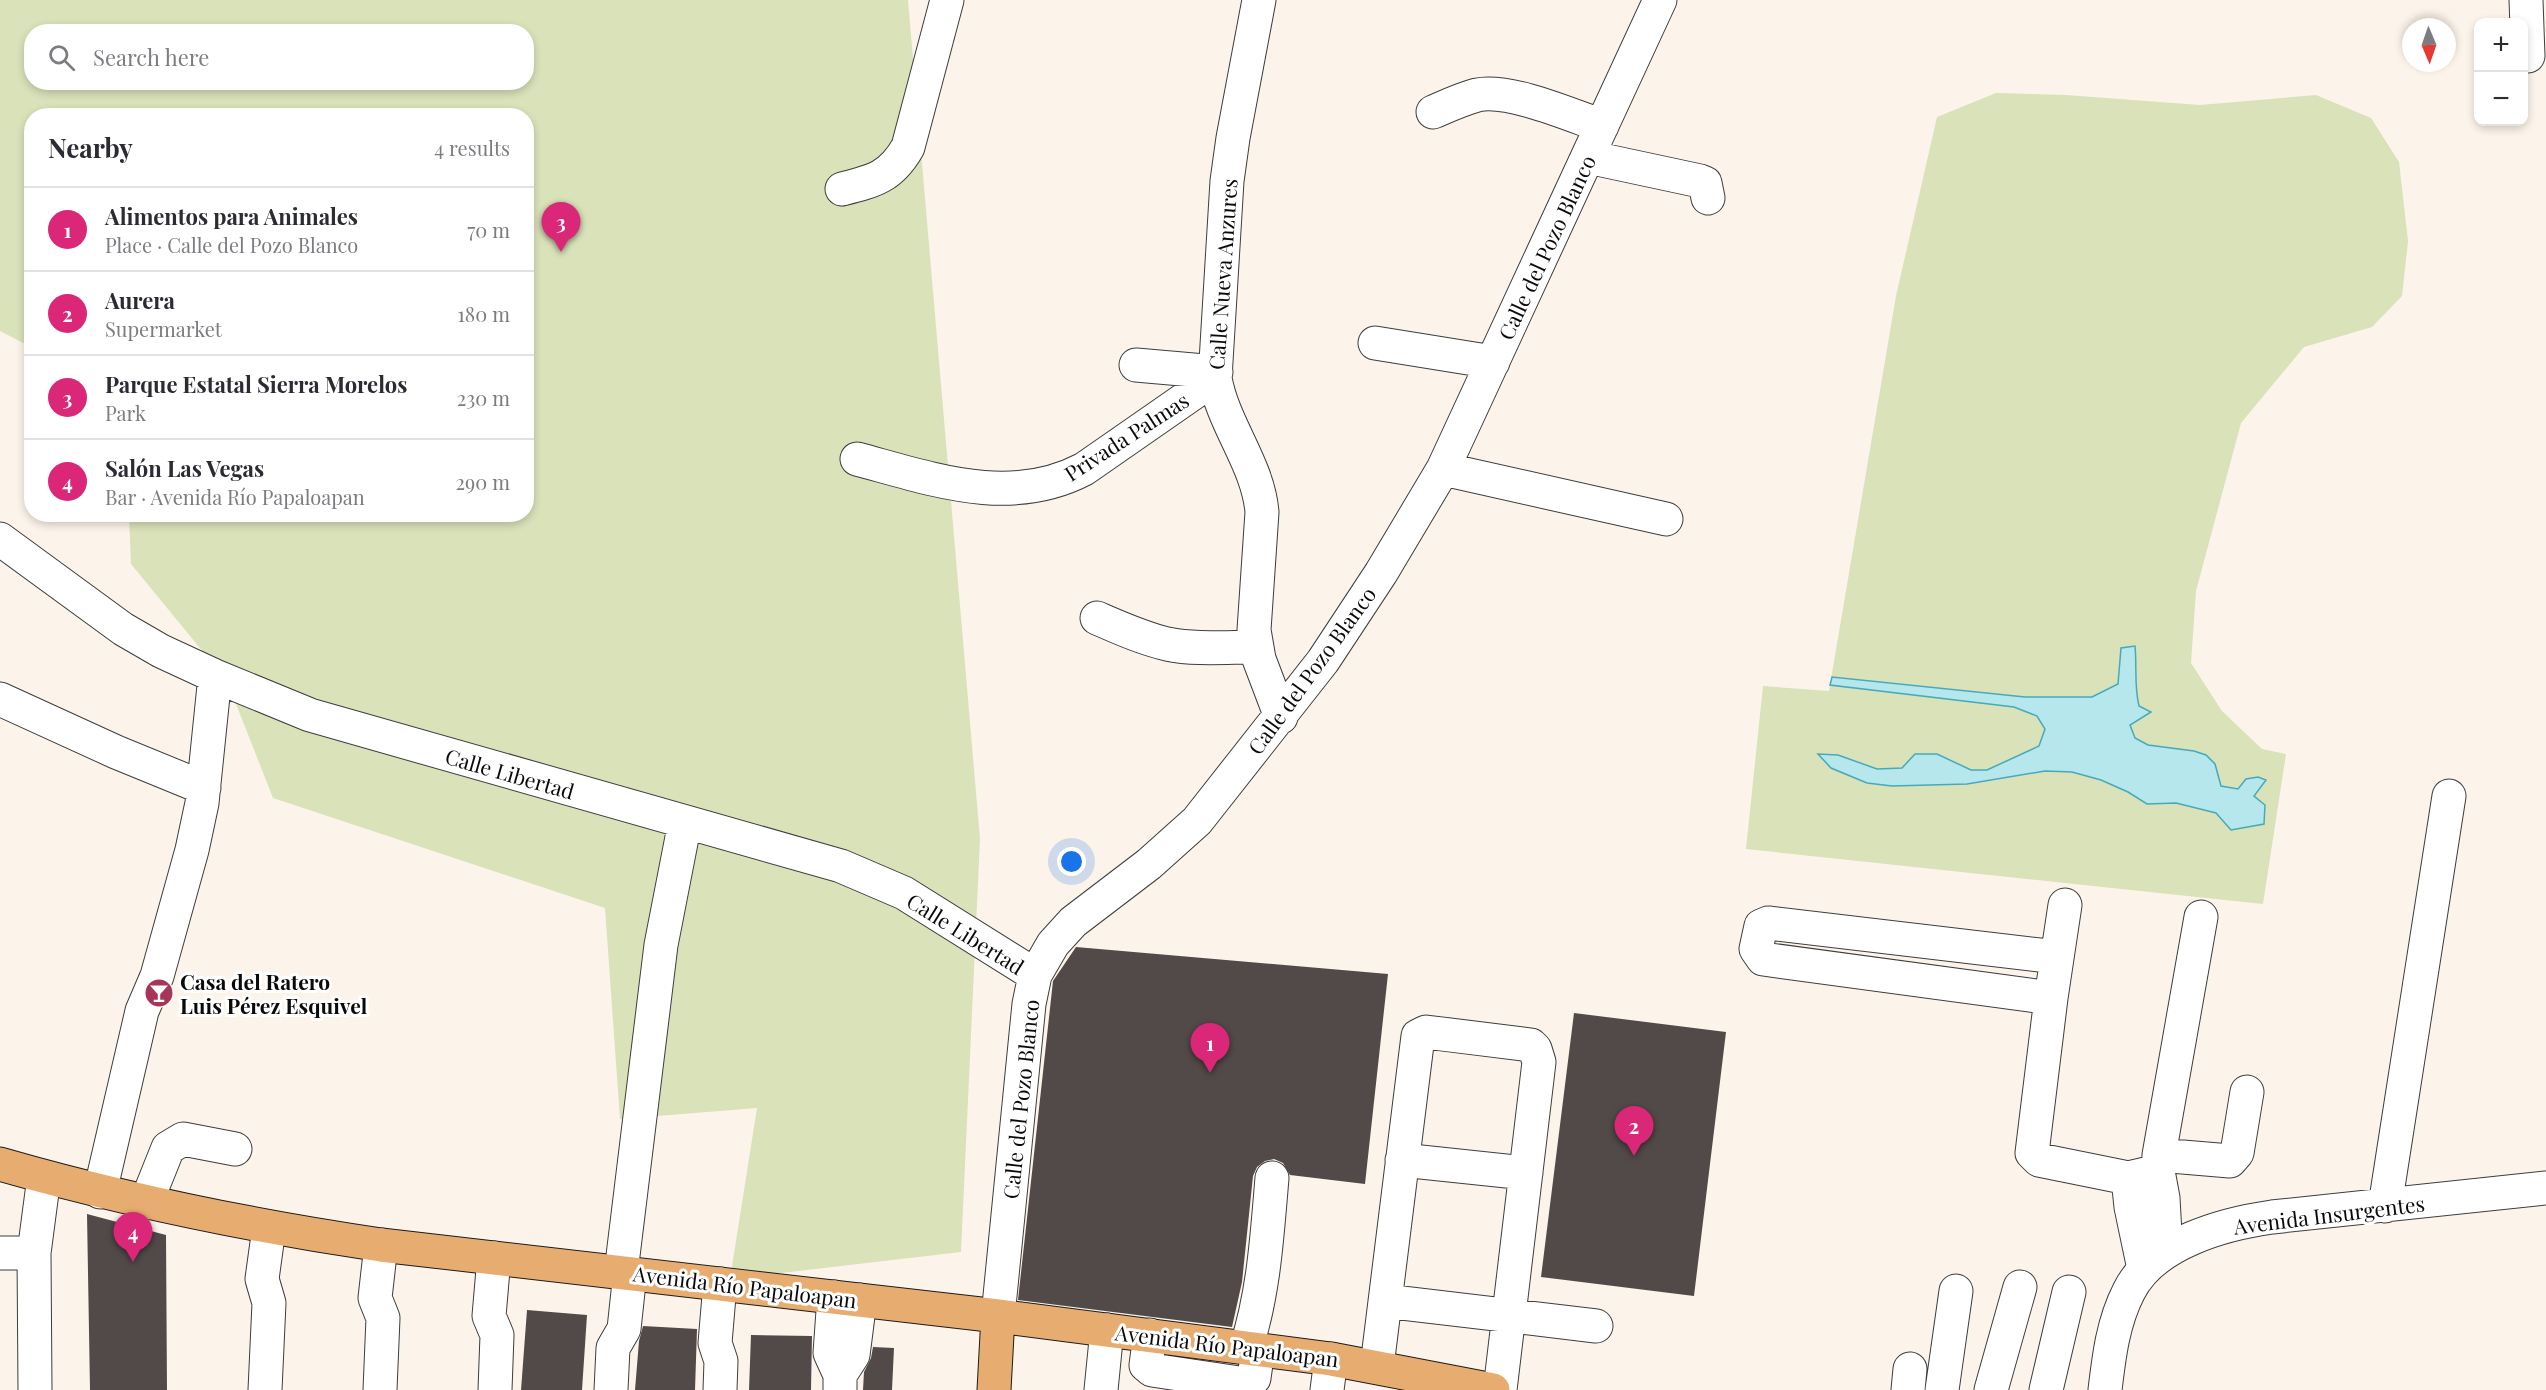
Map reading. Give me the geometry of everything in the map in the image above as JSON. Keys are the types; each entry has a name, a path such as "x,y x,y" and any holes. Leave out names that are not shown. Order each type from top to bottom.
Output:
{"main road":[{"name":"Avenida Río Papaloapan","path":"0,1164 146,1203 279,1230 392,1246 1150,1335"},
{"path":"994,1390 998,1316"},
{"name":"Avenida Río Papaloapan","path":"1252,1348 1329,1374 1377,1366 1493,1390"}],"street":[{"path":"842,189 875,180 900,161 908,147 947,0"},
{"name":"Calle Nueva Anzures","path":"1258,0 1227,181 1215,375 1222,405 1257,484 1261,499 1262,512 1254,610 1256,647 1281,717"},
{"name":"Calle del Pozo Blanco","path":"998,1316 1029,1004 1035,975 1053,944 1073,922 1163,853 1197,821 1323,661 1382,573 1443,469 1660,0"},
{"path":"2526,0 2527,18"},
{"path":"1433,112 1478,95 1498,95 1522,99 1602,126"},
{"path":"1588,157 1701,181 1705,183 1708,198"},
{"path":"1375,343 1493,362"},
{"path":"1136,366 1215,375"},
{"name":"Privada Palmas","path":"857,459 957,485 1016,489 1042,485 1064,479 1084,469 1215,375"},
{"path":"1443,469 1666,519"},
{"name":"Calle Libertad","path":"0,539 123,629 161,651 215,676 334,723 841,866 904,893 1035,975"},
{"path":"1097,618 1144,638 1169,644 1194,647 1256,647"},
{"path":"100,1192 134,1038 142,1011 157,976 192,850 204,788 215,676"},
{"path":"0,699 116,752 204,788"},
{"path":"2385,1206 2449,796"},
{"path":"610,1390 613,1348 624,1329 620,1272 661,945 685,822"},
{"path":"2065,905 2032,1153 2039,1160 2152,1176 2230,1161 2237,1153 2247,1092"},
{"path":"2105,1390 2117,1321 2130,1290 2155,1261 2131,1207 2152,1176 2201,917"},
{"path":"2051,998 1763,959 1756,949 1758,931 1761,926 1768,923 2057,957"},
{"path":"1377,1366 1418,1036 1426,1032 1531,1045 1538,1054 1500,1390"},
{"path":"146,1203 168,1148 183,1139 235,1149"},
{"path":"1402,1160 1526,1173"},
{"path":"2152,1176 2199,1235"},
{"path":"35,1390 34,1253 44,1177"},
{"path":"1150,1335 1146,1365 1152,1370 1246,1384 1253,1380 1252,1348 1264,1275 1272,1178"},
{"name":"Avenida Insurgentes","path":"2155,1261 2199,1235 2244,1221 2546,1188"},
{"path":"265,1390 269,1303 281,1284 279,1230"},
{"path":"380,1390 383,1318 396,1301 392,1246"},
{"path":"0,1253 34,1253"},
{"path":"495,1390 497,1335 508,1318 504,1259"},
{"path":"721,1375 732,1345 730,1285"},
{"path":"1991,1390 2020,1287"},
{"path":"1942,1390 1956,1291"},
{"path":"2046,1390 2069,1292"},
{"path":"840,1382 853,1354 847,1298"},
{"path":"1385,1301 1596,1326"},
{"path":"1101,1390 1107,1330"}],"green space":[{"path":"0,0 908,0 980,839 961,1252 730,1279 757,1108 620,1119 605,908 273,798 227,681 131,564 129,522 534,522 534,108 24,108 24,343 0,331"},
{"path":"1996,93 2066,95 2200,105 2316,95 2371,118 2399,162 2408,241 2402,296 2372,327 2304,347 2241,423 2196,591 2191,663 2222,711 2262,749 2286,754 2263,904 1746,849 1763,686 1829,691 1896,296 1937,117"}],"water":[{"path":"2135,646 2139,706 2151,712 2130,725 2135,738 2148,745 2194,751 2206,755 2215,764 2221,786 2238,789 2246,779 2258,777 2266,780 2254,796 2265,805 2264,824 2231,830 2216,813 2176,803 2147,804 2128,792 2101,780 2072,772 2045,771 1967,784 1892,786 1867,783 1831,768 1818,754 1838,755 1877,769 1902,768 1915,754 1937,754 1971,770 1987,770 2039,746 2045,729 2037,716 2014,707 1830,685 1832,677 2025,697 2092,697 2118,684 2121,648"}],"building":[{"path":"1076,947 1388,974 1365,1184 1290,1175 1283,1163 1274,1159 1265,1161 1257,1167 1253,1176 1242,1282 1232,1327 1018,1300 1053,981"},
{"path":"1574,1013 1726,1032 1694,1296 1541,1277"},
{"path":"87,1214 166,1235 167,1390 90,1390"},
{"path":"527,1310 587,1315 582,1390 521,1390"},
{"path":"643,1326 697,1329 695,1390 635,1390 639,1341"},
{"path":"751,1335 812,1336 811,1390 749,1390"},
{"path":"873,1347 894,1348 892,1390 863,1390 864,1372 871,1358"}],"place":[{"name":"Parque Estatal Sierra Morelos","path":"561,252"},
{"name":"Casa del Ratero Luis Pérez Esquivel","path":"159,993"},
{"name":"Alimentos para Animales","path":"1210,1073"},
{"name":"Aurera","path":"1634,1156"},
{"name":"Salón Las Vegas","path":"133,1262"}]}
